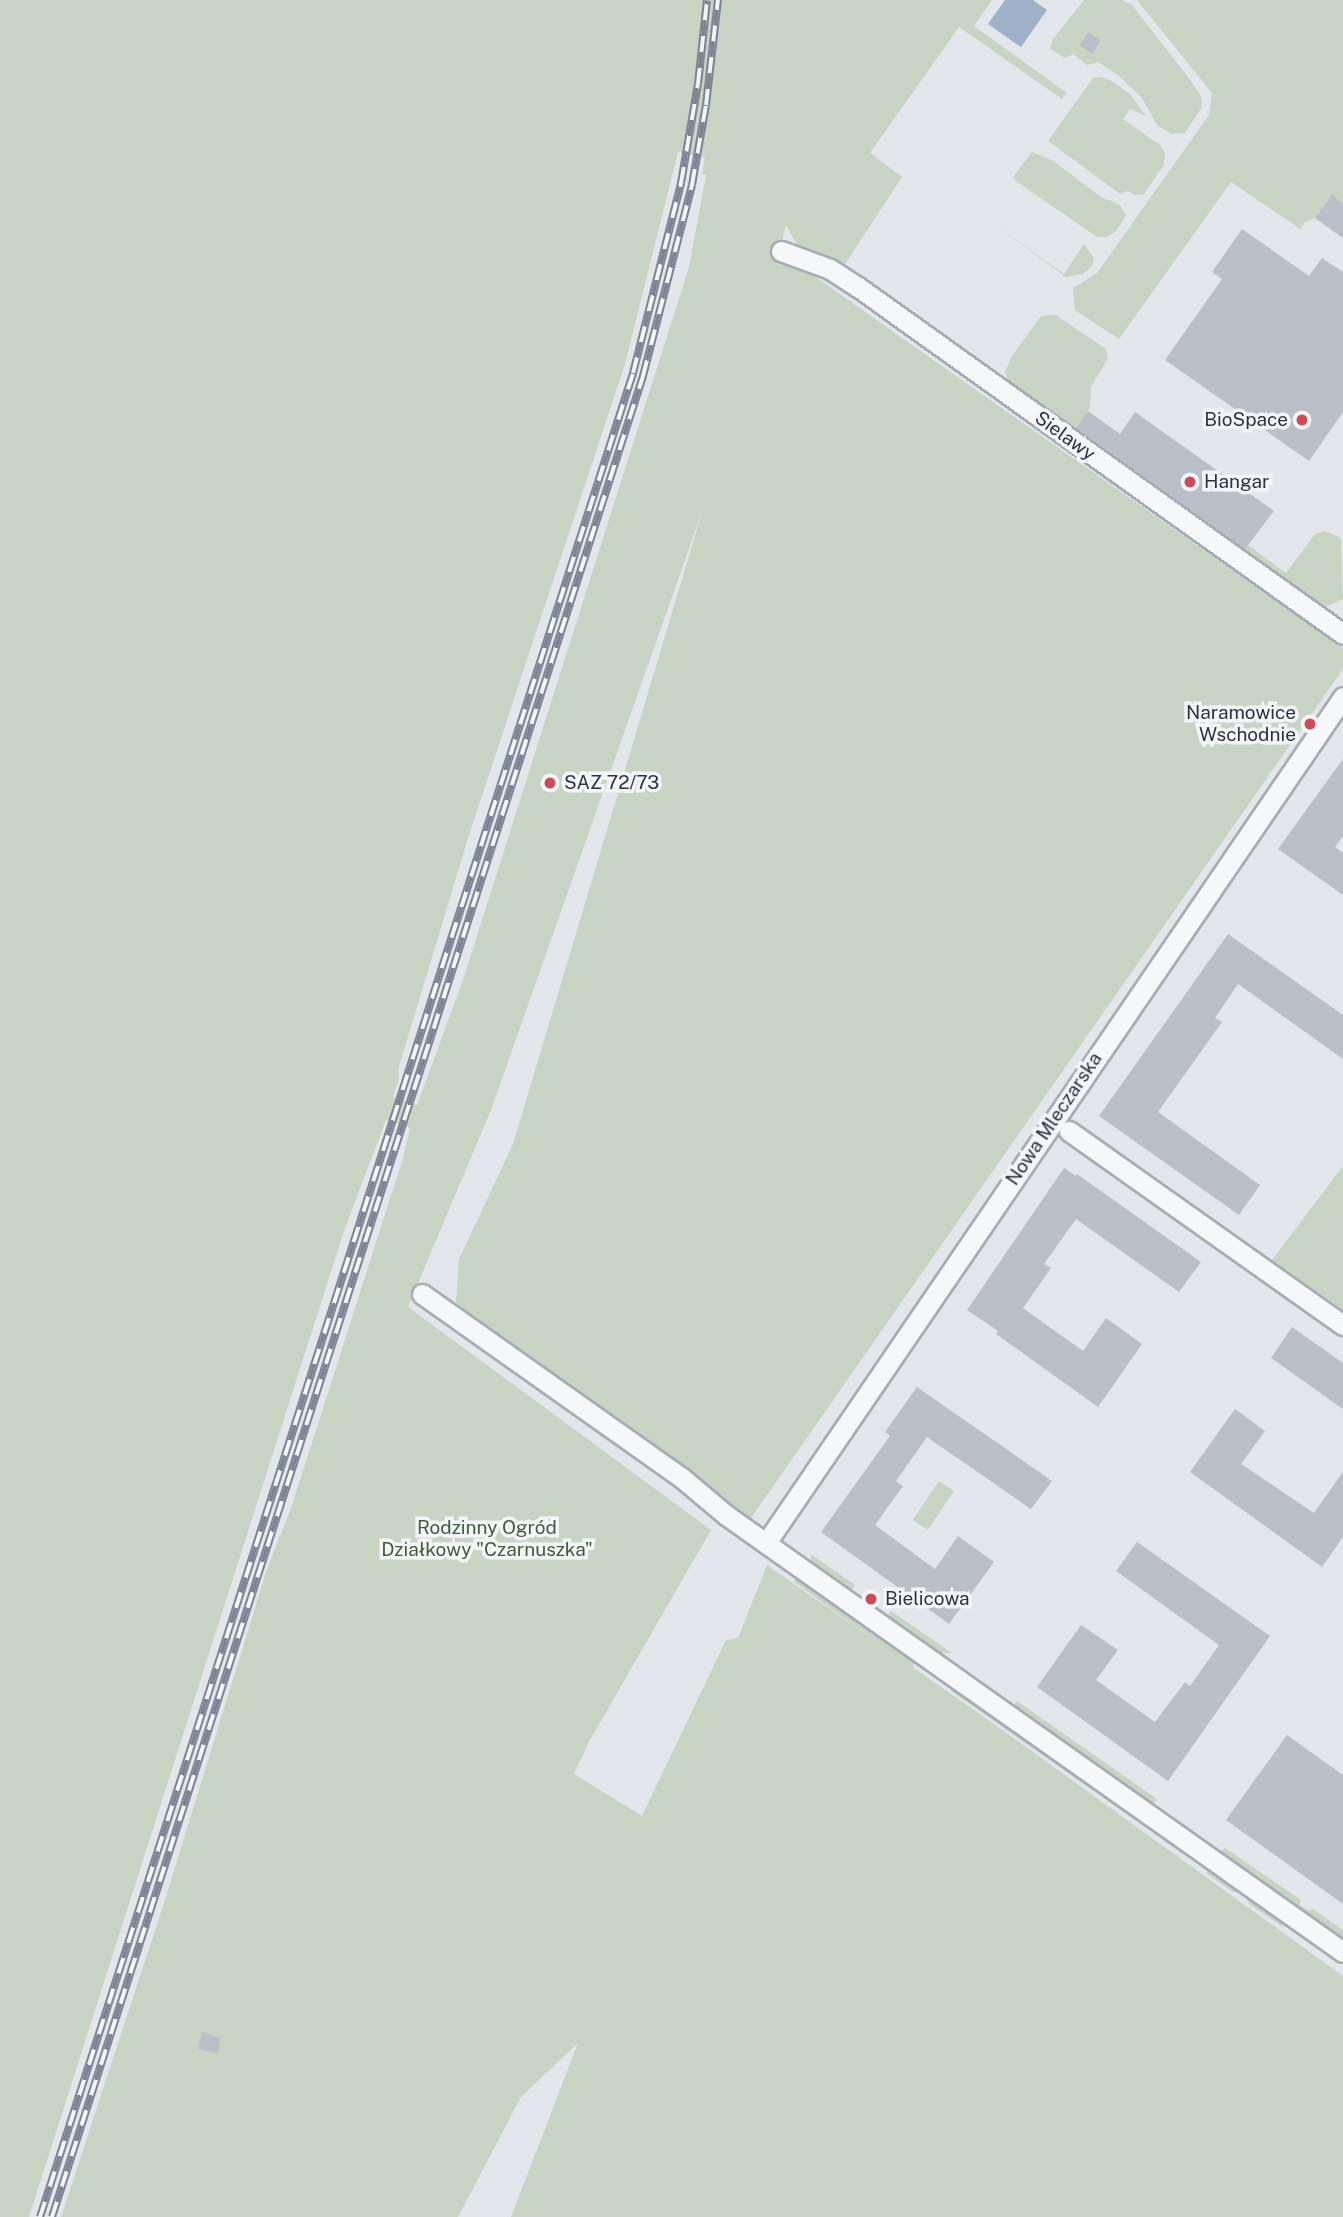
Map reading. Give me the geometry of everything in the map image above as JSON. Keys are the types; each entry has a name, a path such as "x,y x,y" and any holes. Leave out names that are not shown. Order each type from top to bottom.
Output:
{"street":[{"name":"Sielawy","path":"781,251 830,270 858,287 1343,634"},
{"name":"Nowa Mleczarska","path":"766,1543 1343,697"},
{"path":"1069,1131 1343,1325"},
{"path":"422,1294 682,1478 726,1516 1343,1952"}],"green space":[{"name":"Rodzinny Ogród Działkowy \"Czarnuszka\"","path":"0,0 992,0 974,26 1067,93 1062,99 959,27 870,153 902,177 844,266 797,245 786,225 780,252 1343,648 1343,669 751,1518 455,1318 459,1259 513,1144 703,509 491,1110 408,1307 711,1530 590,1740 574,1774 642,1816 726,1640 738,1638 767,1565 1001,1729 1343,1976 1343,2217 511,2217 578,2043 521,2097 458,2217 61,2217 165,1900 266,1572 292,1505 403,1158 410,1128 386,1120 344,1231 29,2217 0,2217","holes":["678,152 705,158 702,174 706,175 689,267 463,980 417,1105 393,1097 399,1079 398,1070 469,835 625,364"]},
{"path":"1084,0 1122,0 1132,5 1188,77 1201,96 1202,107 1185,133 1171,134 1157,125 1142,98 1119,76 1098,62 1087,65 1073,54 1065,58 1050,49 1053,39"},
{"path":"1137,0 1343,0 1343,204 1331,196 1315,218 1305,222 1300,229 1231,182 1119,339 1075,310 1073,288 1097,273 1209,115 1212,93"},
{"path":"1093,78 1110,80 1130,94 1146,116 1130,109 1123,119 1160,145 1165,153 1164,165 1144,194 1135,195 1128,191 1120,194 1048,141"},
{"path":"1032,152 1052,160 1101,197 1120,205 1126,216 1116,231 1107,237 1097,237 1016,181 1013,177"},
{"path":"987,219 1064,274 1084,244 1094,258 1092,266 1083,274 1066,277"},
{"path":"1056,315 1106,349 1108,358 1091,387 1090,408 1075,430 1245,549 1248,545 1286,573 1315,534 1325,531 1341,538 1343,599 1320,609 1009,384 1005,372 1012,356 1041,316"},
{"path":"1343,1166 1343,1310 1272,1260"},
{"path":"939,1481 954,1491 928,1530 913,1520"},
{"path":"811,1554 855,1585 850,1592 811,1564"},
{"path":"798,1576 916,1662 912,1667 794,1582"},
{"path":"891,1611 952,1653 936,1653 886,1618"},
{"path":"954,1687 1138,1816 1135,1820 951,1691"},
{"path":"1017,1701 1157,1799 1151,1807 1011,1709"},
{"path":"1225,1848 1301,1900 1300,1905 1309,1911 1313,1909 1343,1930 1343,1942 1217,1853"},
{"path":"1206,1866 1279,1918 1283,1927 1249,1904 1247,1898 1239,1892 1233,1892 1207,1874"}],"water":[{"path":"1005,0 1033,0 1047,10 1021,47 988,24"}],"building":[{"path":"1088,32 1101,40 1092,54 1080,46"},
{"path":"1332,195 1343,204 1343,238 1315,218"},
{"path":"1242,229 1309,276 1322,258 1343,272 1343,412 1309,461 1165,360 1222,279 1212,272"},
{"name":"Hangar","path":"1088,411 1120,434 1135,412 1274,511 1245,549 1076,428"},
{"path":"1343,759 1343,836 1335,847 1343,853 1343,895 1278,849"},
{"path":"1228,934 1343,1015 1343,1059 1238,984 1215,1018 1222,1022 1158,1112 1260,1185 1239,1215 1099,1116"},
{"path":"1064,1168 1076,1176 1077,1174 1201,1262 1179,1292 1076,1219 1044,1264 1051,1268 1023,1308 1083,1351 1106,1318 1142,1344 1098,1407 967,1310"},
{"path":"1292,1327 1343,1363 1343,1409 1271,1358"},
{"path":"917,1387 1052,1481 1031,1509 927,1437 896,1481 903,1486 875,1525 935,1569 958,1536 994,1562 949,1624 821,1532 890,1436 885,1432"},
{"path":"1235,1409 1265,1431 1241,1464 1314,1513 1343,1472 1343,1537 1322,1567 1190,1472"},
{"path":"1137,1542 1270,1636 1168,1781 1037,1687 1081,1625 1118,1650 1096,1680 1155,1722 1185,1682 1190,1686 1219,1645 1116,1571"},
{"path":"1287,1735 1343,1775 1343,1904 1226,1820"},
{"path":"202,2032 221,2038 218,2053 198,2049"}],"railway":[{"path":"40,2217 633,373 681,183 698,84 707,0"},
{"path":"52,2217 643,376 692,185 706,105 718,0"}],"place":[{"name":"BioSpace","path":"1302,420"},
{"name":"Hangar","path":"1190,482"},
{"name":"Naramowice Wschodnie","path":"1310,724"},
{"name":"SAZ 72/73","path":"550,783"},
{"name":"Bielicowa","path":"871,1599"}]}
